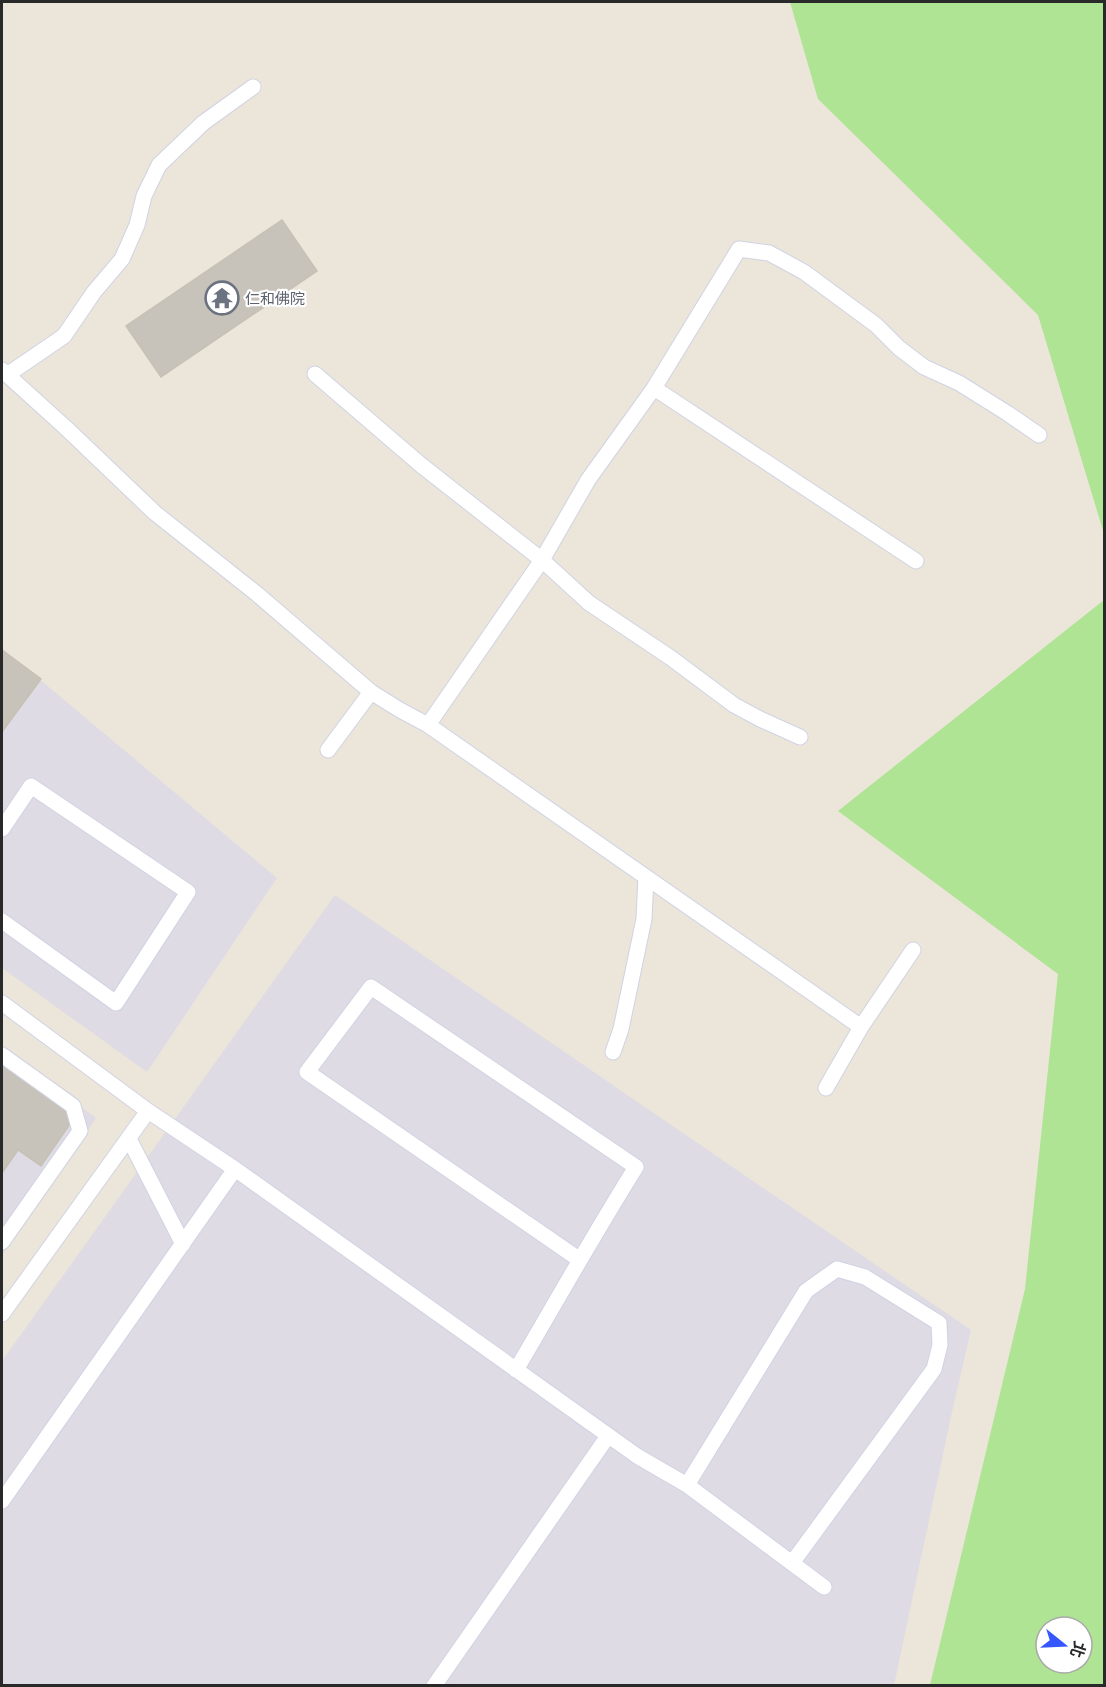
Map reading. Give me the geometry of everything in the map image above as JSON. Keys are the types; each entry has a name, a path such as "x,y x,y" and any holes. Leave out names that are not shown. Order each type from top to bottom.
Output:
{"lane":[{"path":"253,87 203,123 159,165 144,196 137,225 122,260 94,292 64,336 4,373 66,428 155,513 256,594 371,692 428,725 861,1027"},
{"path":"428,725 542,560 588,480 654,388 739,249 768,253 804,272 876,326 924,367 958,383 1039,435"},
{"path":"315,374 421,465 542,560 589,603 671,658 734,705 800,737"},
{"path":"654,388 916,561"},
{"path":"328,750 371,692"},
{"path":"2,830 31,786 188,892 116,1003 2,921"},
{"path":"613,1052 621,1029 644,919 646,877"},
{"path":"826,1088 861,1027 913,950"},
{"path":"516,1370 636,1167 371,987 307,1072 580,1260"},
{"path":"2,1003 148,1111 235,1169 608,1436 687,1485 824,1587"},
{"path":"2,1055 73,1106 80,1131 2,1242"},
{"path":"2,1314 148,1111"},
{"path":"129,1139 183,1244"},
{"path":"2,1501 235,1169"},
{"path":"687,1485 806,1291 837,1269 865,1277 939,1323 940,1345 934,1369 792,1563"},
{"path":"434,1686 608,1436"}],"shaded area":[{"path":"2,648 277,878 147,1072 2,968"},
{"path":"335,895 971,1330 894,1685 2,1686 2,1361"},
{"path":"2,1048 96,1118 2,1255"}],"green space":[{"path":"790,2 1104,2 1104,534 1038,315 818,99"},
{"path":"1104,600 1104,1685 930,1685 1025,1289 1058,974 838,811"}],"building":[{"name":"仁和佛院","path":"282,220 317,271 161,377 126,326"},
{"path":"2,650 41,679 2,732"},
{"path":"2,1055 79,1111 41,1166 18,1150 2,1173"}],"place":[{"name":"仁和佛院","path":"222,298"}]}
